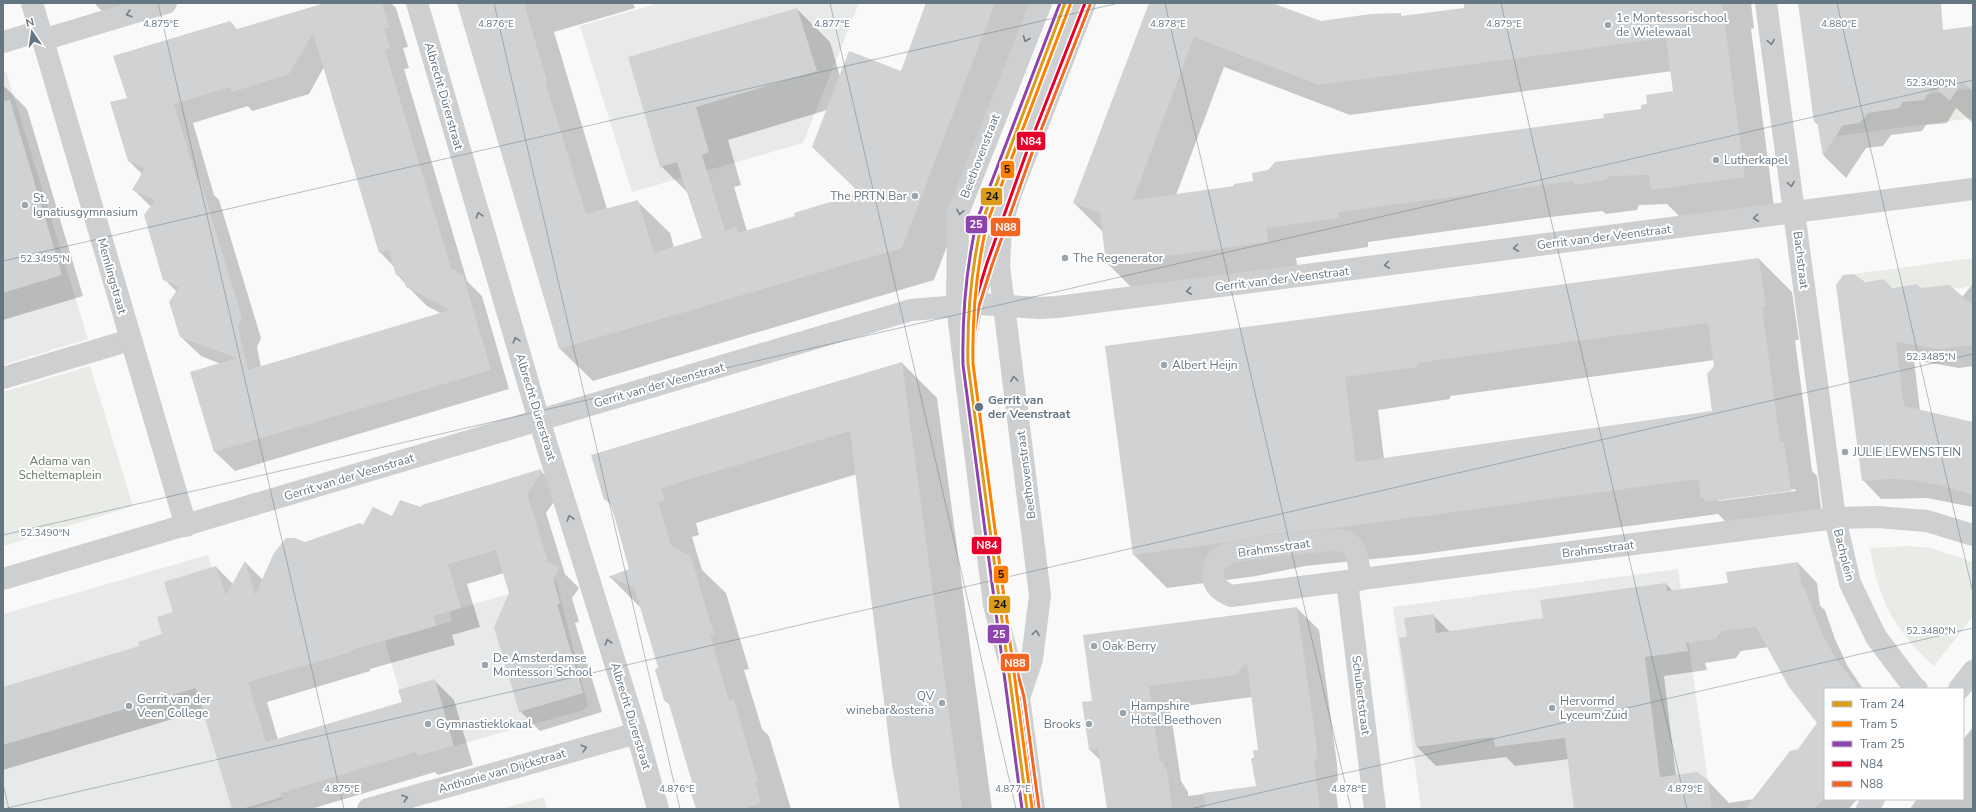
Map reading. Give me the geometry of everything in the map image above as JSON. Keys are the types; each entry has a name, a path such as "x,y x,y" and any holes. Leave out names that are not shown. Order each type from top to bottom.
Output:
{"street":[{"name":"Memlingstraat","path":"32,3 186,526"},
{"path":"3,42 41,35 166,3"},
{"name":"Albrecht Dürerstraat","path":"417,3 539,420 658,809"},
{"name":"Beethovenstraat","path":"1034,809 1019,698 994,605 964,364 965,305 958,213 1041,3"},
{"name":"Beethovenstraat","path":"1019,698 1032,658 1040,595 999,266 1001,227 1027,151 1085,3"},
{"name":"Bachstraat","path":"1766,3 1835,518"},
{"name":"Gerrit van der Veenstraat","path":"3,579 911,310 965,305 1039,308 1109,301 1973,189"},
{"path":"3,378 130,340"},
{"name":"Bachplein","path":"1915,688 1912,686 1876,637 1850,583 1835,518 1877,517 1928,521 1973,535"},
{"name":"Brahmsstraat","path":"1353,581 1357,555 1347,542 1332,540 1238,551 1220,557 1214,566 1213,576 1215,585 1219,590 1231,596 1353,581 1835,518"},
{"name":"Schubertstraat","path":"1353,581 1375,809"},
{"path":"1960,688 1973,671"},
{"name":"Anthonie van Dijckstraat","path":"368,809 636,733"},
{"path":"1867,809 1873,800"}],"lane":[{"name":"Beethovenstraat","path":"965,305 987,263 1001,227"}],"shaded area":[{"path":"659,3 859,3 803,143 632,192 580,26"},
{"name":"St. Ignatiusgymnasium","path":"6,71 88,339 3,365 3,72"},
{"name":"Gerrit van der Veen College","path":"208,555 283,799 250,809 3,809 3,614"},
{"name":"Hervormd Lyceum Zuid","path":"1678,569 1712,809 1421,809 1393,607"},
{"name":"De Amsterdamse Montessori School","path":"556,580 588,706 584,710 418,756 385,641 452,621 450,611"}],"green space":[{"path":"1973,88 1973,118 1836,136 1839,131 1839,126 1860,123 1866,113 1899,108 1902,104 1901,98"},
{"path":"1973,258 1973,286 1922,294 1921,288 1917,284 1889,288 1889,284 1884,279 1860,282 1859,277 1854,274"},
{"name":"Adama van Scheltemaplein","path":"90,366 133,506 3,546 3,392"},
{"path":"1908,546 1931,548 1973,562 1973,616 1934,666 1909,640 1890,613 1883,599 1873,567 1870,548"},
{"path":"544,797 547,809 501,809"}],"building":[{"path":"325,3 382,3 389,27 384,28 390,48 385,50 451,268 463,275 491,370 214,452 190,372 237,358 180,337 169,302 179,287 163,280 144,215 155,200 132,190 145,168 128,161 110,102 127,98 113,56 230,21 237,29","holes":["313,33 379,253 389,250 396,275 403,278 406,287 450,310 248,370 238,327 242,318 200,179 197,180 174,104 230,87 232,92 289,74"]},
{"path":"457,3 524,3 547,81 545,81 586,214 638,200 654,253 702,238 677,162 660,167 628,57 797,8 817,71 696,107 709,152 702,155 725,231 736,227 738,233 795,216 794,213 860,193 812,147 849,51 901,71 926,3 995,3 902,248 559,349"},
{"path":"1149,3 1272,3 1321,21 1371,14 1401,13 1401,16 1464,8 1464,3 1722,3 1745,177 1651,190 1649,175 1609,176 1607,180 1575,185 1574,181 1338,212 1339,218 1267,228 1268,242 1106,264 1100,213 1073,203","holes":["1194,37 1319,85 1666,38 1673,91 1646,95 1647,104 1641,105 1641,109 1603,114 1604,118 1275,162 1268,170 1252,173 1253,181 1234,184 1234,186 1133,200"]},
{"path":"1798,3 1941,3 1943,30 1973,26 1973,91 1962,82 1950,101 1933,86 1924,100 1903,102 1899,108 1868,113 1860,123 1843,125 1823,156 1817,121 1814,122"},
{"path":"10,100 62,275 3,293 3,101"},
{"path":"1759,258 1766,307 1762,307 1780,442 1784,442 1791,491 1705,502 1704,497 1701,498 1698,479 1336,528 1272,534 1222,543 1133,555 1105,346","holes":["1708,323 1714,366 1707,374 1712,411 1356,462 1345,377 1418,367 1417,363"]},
{"path":"1854,274 1865,282 1884,279 1892,288 1917,284 1921,288 1949,285 1973,305 1973,345 1939,349 1896,342 1904,406 1973,422 1973,495 1939,485 1913,480 1889,479 1862,481 1836,285 1843,275"},
{"path":"902,362 962,809 900,809 892,765 850,431 661,488 665,500 658,502 671,545 691,557 714,634 710,635 729,701 734,700 758,781 755,782 761,803 743,809 696,809 690,790 692,782 668,701 664,700 655,670 658,667 634,587 608,577 629,569 614,515 608,498 604,500 591,455"},
{"path":"541,469 542,472 527,493 548,562 560,568 553,578 560,603 557,604 583,693 519,712 494,627 509,593 496,550 448,564 461,608 433,616 436,626 351,650 351,652 248,682 266,742 402,702 398,690 435,679 454,746 418,756 416,752 281,793 282,797 242,809 232,809 196,688 3,745 3,687 139,646 138,642 162,634 157,617 173,612 164,582 216,566 226,595 245,561 255,595 274,553 286,538 295,538 305,542 360,523 363,525 373,507 392,516 400,500 421,507 422,505"},
{"name":"Hervormd Lyceum Zuid","path":"1798,562 1802,588 1805,589 1822,634 1837,660 1858,688 1824,688 1824,797 1815,809 1745,809 1790,751 1798,749 1817,723 1789,687 1756,627 1722,631 1716,639 1686,643 1688,651 1645,657 1660,777 1697,772 1708,780 1712,809 1574,809 1565,738 1495,747 1493,737 1416,747 1399,638 1407,637 1404,618 1434,614 1436,633 1543,618 1540,600 1666,583 1667,591 1728,583 1726,572"},
{"path":"1297,607 1316,742 1317,758 1314,761 1320,809 1205,809 1204,793 1256,786 1251,759 1254,757 1253,750 1258,750 1247,662 1235,675 1149,686 1160,762 1163,762 1164,767 1167,769 1172,809 1107,809 1098,749 1089,750 1082,702 1092,701 1083,635"}],"tram line":[{"name":"25","path":"1022,809 963,365 963,328 967,274 977,220 1060,3"},
{"name":"24","path":"1027,809 968,364 968,328 972,275 982,222 1065,3"},
{"name":"5","path":"1032,808 973,364 973,328 977,276 987,223 1070,5"}],"transit line":[{"name":"N84","path":"1034,809 1019,698 994,605 964,364 974,305 987,263 1027,151 1085,3"},
{"name":"N88","path":"1039,808 1024,697 999,604 969,364 979,306 992,265 1032,153 1090,5"}],"place":[{"name":"1e Montessorischool de Wielewaal","path":"1608,25"},
{"name":"Lutherkapel","path":"1716,160"},
{"name":"The PRTN Bar","path":"915,196"},
{"name":"St. Ignatiusgymnasium","path":"25,205"},
{"name":"The Regenerator","path":"1065,258"},
{"name":"Albert Heijn","path":"1164,365"},
{"name":"Gerrit van der Veenstraat","path":"979,407"},
{"name":"JULIE LEWENSTEIN","path":"1845,452"},
{"name":"Oak Berry","path":"1094,646"},
{"name":"De Amsterdamse Montessori School","path":"485,665"},
{"name":"QV winebar&osteria","path":"942,703"},
{"name":"Gerrit van der Veen College","path":"129,706"},
{"name":"Hervormd Lyceum Zuid","path":"1552,708"},
{"name":"Hampshire Hotel Beethoven","path":"1123,713"},
{"name":"Gymnastieklokaal","path":"428,724"},
{"name":"Brooks","path":"1089,724"}]}
